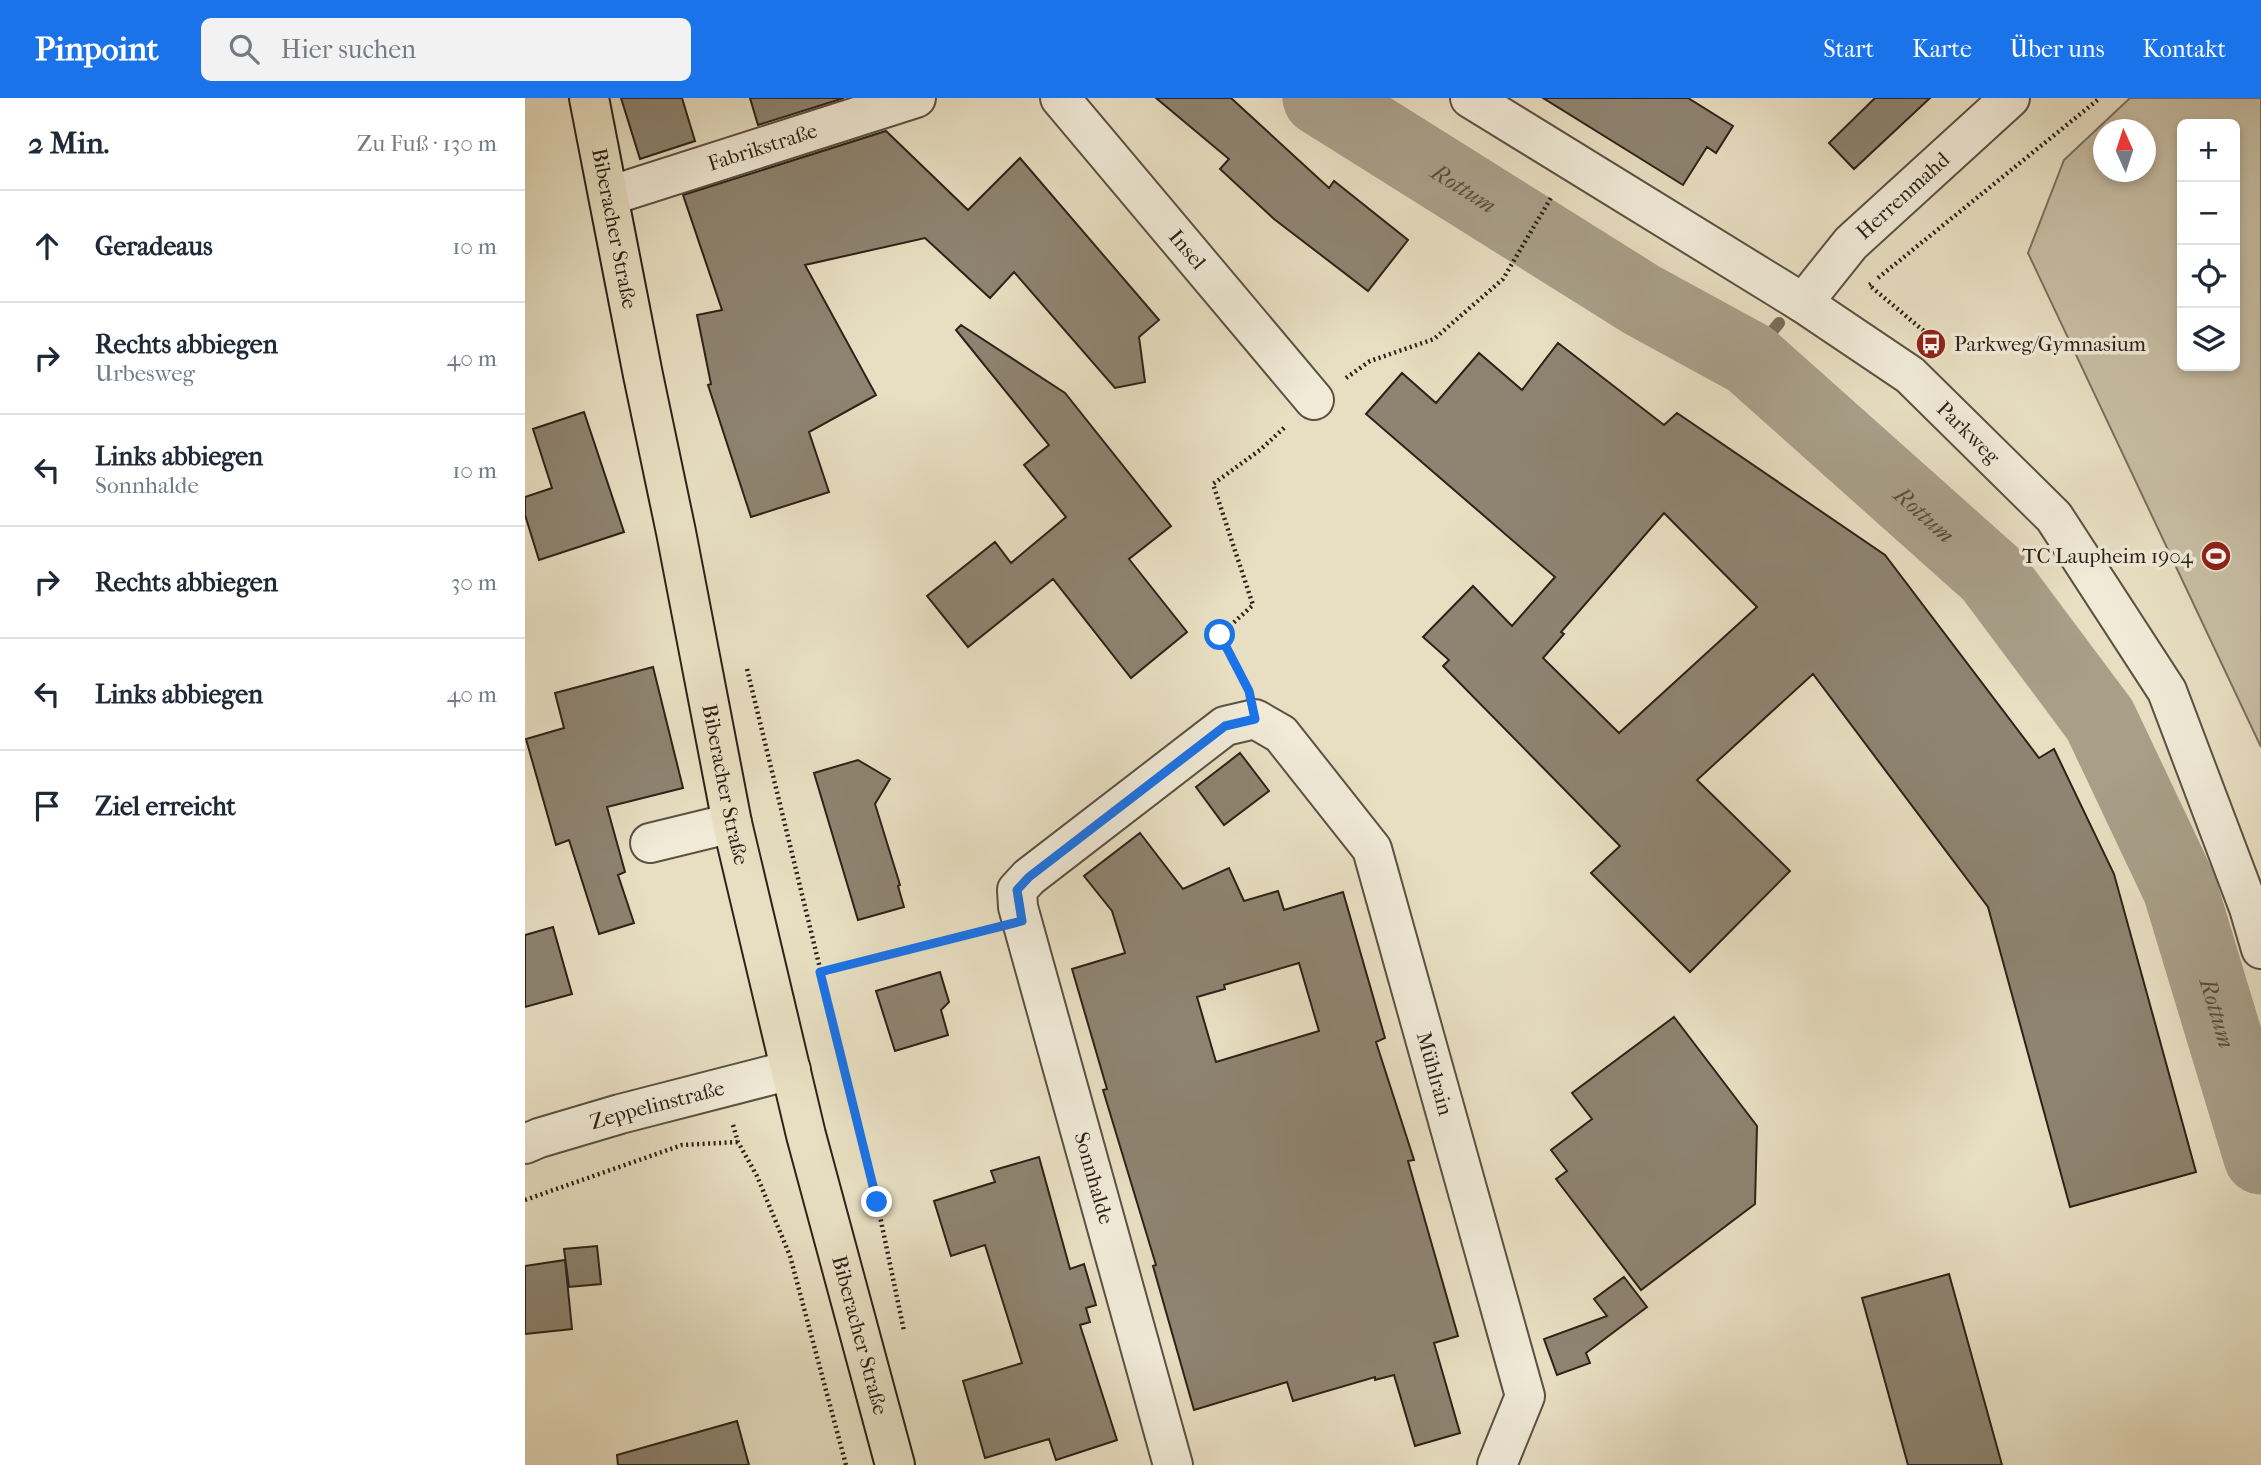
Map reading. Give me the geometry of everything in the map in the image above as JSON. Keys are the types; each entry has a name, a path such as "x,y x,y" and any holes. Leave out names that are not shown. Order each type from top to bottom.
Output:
{"main road":[{"name":"Biberacher Straße","path":"589,98 731,823 791,1070 895,1465"}],"street":[{"name":"Fabrikstraße","path":"609,196 916,98"},
{"name":"Insel","path":"1060,98 1314,400"},
{"name":"Parkweg","path":"1470,98 1803,303 1910,375 2054,517 2167,691 2249,908 2261,949"},
{"name":"Herrenmahd","path":"1803,303 1851,243 2010,98"},
{"path":"1020,905 1029,877 1225,726 1255,719"},
{"name":"Mühlrain","path":"1255,719 1281,734 1372,849 1525,1396 1497,1465"},
{"path":"650,843 731,823"},
{"name":"Sonnhalde","path":"1020,905 1173,1465"},
{"name":"Zeppelinstraße","path":"525,1144 620,1114 791,1070"}],"path":[{"path":"1941,345 1869,285 2100,98"},
{"path":"1255,719 1249,691 1220,635 1253,605 1213,484 1261,450 1314,400 1370,361 1434,339 1503,279 1553,193"},
{"path":"744,658 877,1202 905,1336"},
{"path":"820,972 1020,905"},
{"path":"525,1200 682,1145 738,1142 757,1176 790,1256 846,1465"}],"shaded area":[{"name":"TC Laupheim 1904","path":"2130,98 2261,98 2261,747 2028,253 2064,160 2093,133 2093,182 2156,182 2156,119 2108,119"}],"building":[{"path":"621,98 682,98 695,141 640,159"},
{"path":"750,98 844,98 758,125"},
{"path":"1156,98 1231,98 1329,188 1334,181 1408,240 1368,291 1274,219 1220,169 1229,159"},
{"path":"1543,98 1688,98 1733,126 1716,153 1707,147 1683,185"},
{"path":"1875,98 1930,98 1854,169 1829,143"},
{"path":"886,131 968,210 1020,158 1159,320 1139,337 1145,382 1115,388 1014,272 990,298 925,238 805,265 876,395 809,432 829,492 751,517 708,385 711,384 697,315 722,310 683,195"},
{"path":"961,325 1065,393 1171,526 1129,559 1187,632 1131,678 1053,579 968,647 927,596 995,542 1011,563 1066,517 1024,465 1049,445 956,330"},
{"path":"1558,343 1664,425 1677,413 1885,555 2039,758 2054,749 2114,874 2196,1172 2070,1207 1988,907 1813,674 1697,780 1790,871 1690,972 1591,873 1620,846 1443,666 1449,660 1423,637 1473,586 1512,626 1555,577 1366,414 1402,373 1436,403 1479,353 1522,390","holes":["1664,513 1757,607 1619,733 1543,658 1564,634 1561,632"]},
{"path":"584,412 624,532 539,560 525,515 525,497 552,488 533,429"},
{"path":"653,667 683,788 607,807 625,872 618,875 634,923 599,934 569,840 556,845 526,739 564,728 555,693"},
{"path":"1240,753 1269,791 1224,825 1196,787"},
{"path":"858,760 890,779 875,804 900,885 898,886 904,907 858,920 814,773"},
{"path":"1140,833 1183,889 1229,868 1244,901 1278,891 1284,910 1343,892 1385,1038 1376,1042 1414,1160 1408,1161 1458,1336 1434,1343 1460,1433 1415,1446 1394,1375 1375,1380 1375,1377 1293,1401 1287,1382 1194,1410 1153,1266 1156,1265 1103,1090 1107,1089 1072,969 1125,953 1112,911 1084,876","holes":["1299,963 1319,1031 1216,1062 1197,997 1225,989 1224,985"]},
{"path":"553,927 572,994 525,1007 525,935"},
{"path":"940,972 949,1002 941,1010 948,1035 895,1051 876,991"},
{"path":"1674,1017 1757,1126 1755,1204 1641,1290 1556,1179 1567,1171 1551,1150 1592,1119 1572,1093"},
{"path":"1039,1157 1070,1269 1084,1264 1096,1305 1086,1308 1090,1322 1080,1325 1117,1440 1056,1460 1049,1439 985,1458 963,1381 1022,1363 985,1245 951,1256 934,1201 995,1182 991,1171"},
{"path":"597,1246 601,1284 569,1287 564,1249"},
{"path":"565,1260 572,1329 525,1334 525,1266"},
{"path":"1949,1274 2002,1465 1908,1465 1862,1298"},
{"path":"1624,1277 1647,1307 1586,1353 1590,1363 1557,1375 1544,1339 1607,1316 1594,1299"},
{"path":"737,1421 749,1465 618,1465 617,1455"}],"waterway":[{"name":"Rottum","path":"1320,98 1642,300 1750,359 1991,574 2100,720 2180,889 2261,1157"},
{"path":"1750,359 1779,323"}],"place":[{"name":"Parkweg/Gymnasium","path":"1931,344"},
{"name":"TC Laupheim 1904","path":"2216,556"}],"route":[{"path":"877,1202 820,972 1022,921 1017,890 1029,877 1225,726 1255,719 1249,691 1220,635"}]}
